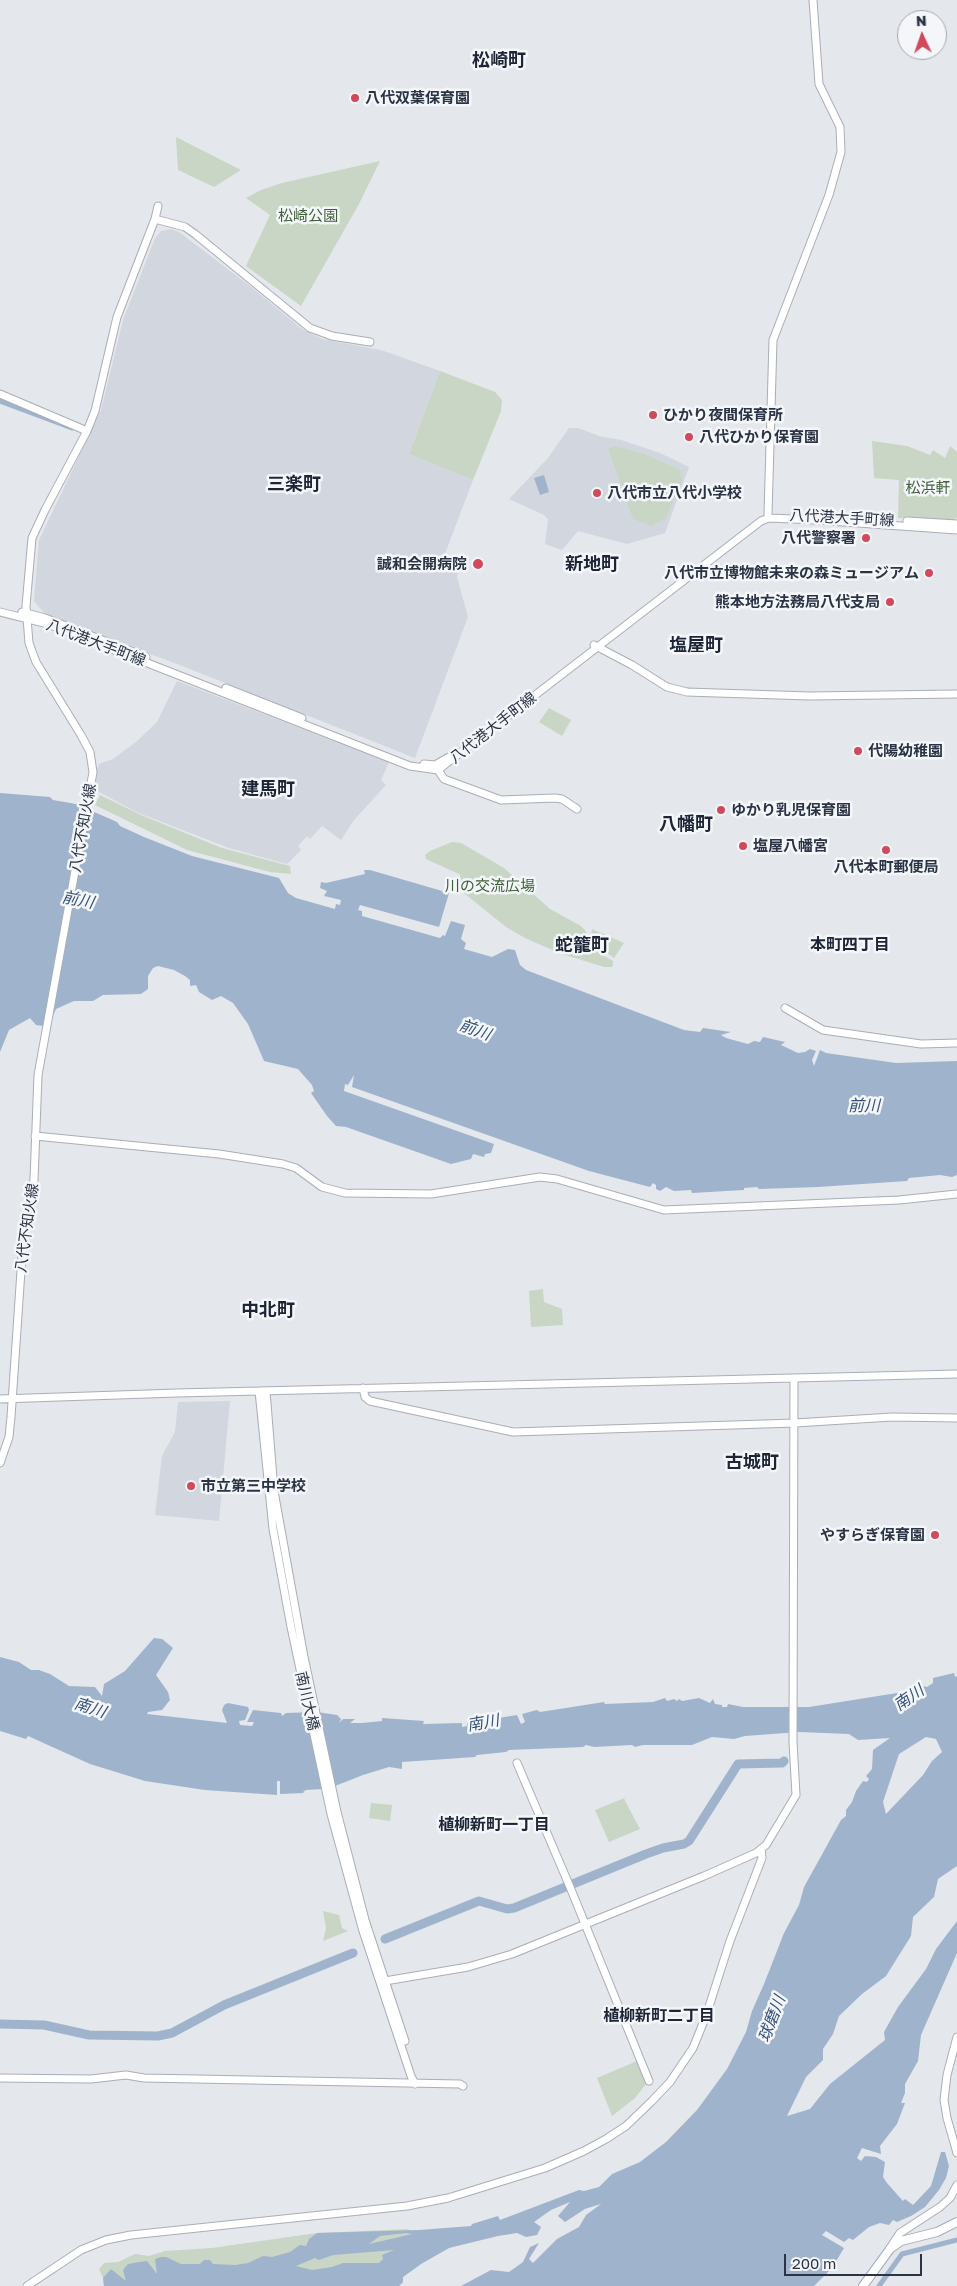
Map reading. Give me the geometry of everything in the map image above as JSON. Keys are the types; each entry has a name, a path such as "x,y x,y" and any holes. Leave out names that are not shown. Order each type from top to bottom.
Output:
{"main road":[{"path":"863,2286 890,2249 901,2242 937,2232 957,2222"}],"street":[{"path":"768,514 773,340 829,196 841,152 841,129 820,84 813,0"},
{"name":"八代不知火線","path":"0,1463 10,1436 25,1218 34,1180 36,1087 93,772 90,752 36,662 29,644 26,615 32,538 95,411 117,317 155,220 158,206"},
{"path":"155,220 185,227 310,328 332,336 370,342"},
{"path":"0,394 87,430"},
{"name":"八代港大手町線","path":"595,646 758,517 768,514 957,524"},
{"name":"八代港大手町線","path":"0,612 45,618 289,712 331,731 414,763 437,767 760,521 769,518 816,520 957,530"},
{"name":"八代港大手町線","path":"0,608 26,615"},
{"path":"595,646 667,687 687,692 809,696 957,694"},
{"path":"437,767 444,779 501,800 555,798 562,799 577,809"},
{"path":"785,1008 823,1030 920,1044 957,1043"},
{"path":"35,1136 219,1154 283,1164 296,1168 322,1188 345,1194 431,1194 545,1178 571,1183 664,1210 899,1200 957,1194"},
{"path":"0,1399 363,1388 957,1374"},
{"path":"383,1984 468,1967 520,1951 704,1876 761,1850 766,1845 796,1795 793,1742 794,1378"},
{"path":"363,1388 366,1399 370,1401 513,1432 795,1423 892,1416 957,1418"},
{"path":"262,1391 275,1498 306,1682"},
{"name":"南川大橋","path":"262,1391 270,1506 284,1588 354,1904 383,1984 415,2084"},
{"path":"517,1763 569,1884 584,1925 649,2081"},
{"path":"27,2286 81,2250 106,2240 131,2235 407,2206 464,2194 545,2168 570,2158 606,2139 626,2126 670,2082 692,2048 706,2016 739,1916 762,1858 761,1850"},
{"path":"957,2037 947,2074 944,2100 946,2118 957,2153"},
{"path":"0,2078 92,2078 126,2075 144,2078 460,2084 463,2086"},
{"path":"890,2249 900,2233 940,2207 950,2198 957,2185"}],"shaded area":[{"path":"171,229 179,232 250,286 302,329 322,339 381,350 440,371 409,454 473,480 441,564 458,572 457,577 468,617 415,758 177,664 74,626 44,613 34,601 39,540 101,410 123,320 155,238 161,231"},
{"name":"八代市立八代小学校","path":"569,428 578,428 599,436 621,440 660,453 689,467 665,533 627,544 578,531 562,550 545,544 548,520 544,515 509,499 548,458"},
{"path":"177,681 389,762 381,780 386,785 354,820 341,840 322,826 310,839 307,836 298,846 301,850 287,864 229,848 136,812 92,788 99,764 113,759 136,742 157,722"},
{"name":"市立第三中学校","path":"230,1401 219,1521 155,1515 162,1456 175,1432 178,1402"}],"green space":[{"path":"176,137 241,170 214,187 178,170"},
{"name":"松崎公園","path":"380,161 359,204 301,306 246,266 270,215 246,198 261,190 282,183"},
{"path":"440,371 495,392 502,400 501,411 473,480 409,454"},
{"name":"松浜軒","path":"872,441 907,446 930,455 933,450 945,458 950,446 957,452 957,518 952,520 898,518 899,480 874,478"},
{"path":"616,446 649,456 680,470 682,480 666,518 651,526 633,519 608,448"},
{"path":"549,708 571,720 562,736 539,722"},
{"path":"100,795 141,815 222,848 290,866 291,874 270,872 187,850 95,805"},
{"name":"川の交流広場","path":"452,842 461,843 504,868 550,909 581,926 585,930 592,949 613,961 613,966 604,967 559,953 525,938 506,927 454,885 461,875 426,859 425,855 430,851"},
{"path":"592,929 624,943 614,958 598,947 591,934"},
{"path":"543,1289 544,1302 562,1309 563,1325 531,1327 529,1291"},
{"path":"627,1797 624,1799 640,1829 609,1842 595,1810"},
{"path":"371,1803 392,1805 390,1821 369,1818"},
{"path":"323,1911 339,1915 342,1928 348,1931 323,1941 326,1928"},
{"path":"637,2061 646,2084 635,2098 612,2116 597,2078"},
{"path":"408,2229 414,2234 395,2238 449,2248 403,2277 403,2282 399,2286 104,2286 99,2269 104,2263 118,2262 135,2254 149,2256 165,2251 212,2248 317,2233"}],"water":[{"path":"544,475 549,492 540,495 534,478"},
{"name":"前川","path":"0,793 50,797 53,800 76,804 117,822 120,826 144,837 192,856 279,878 288,893 296,898 335,909 336,904 340,905 341,900 324,896 327,891 320,888 321,882 326,883 365,874 364,870 370,870 449,893 439,927 360,905 358,910 362,911 362,916 440,938 443,935 445,936 451,921 465,925 461,939 466,943 464,949 492,957 508,949 515,950 520,965 526,970 684,1030 700,1032 703,1028 731,1032 721,1035 748,1044 754,1041 760,1042 763,1037 785,1042 781,1045 798,1053 810,1049 816,1051 812,1060 814,1066 820,1050 826,1053 896,1063 957,1061 957,1175 952,1177 940,1175 909,1178 907,1181 818,1187 759,1189 757,1187 744,1188 744,1190 692,1193 691,1190 674,1191 666,1187 660,1191 656,1189 656,1185 653,1183 650,1187 589,1171 352,1087 354,1075 348,1085 345,1084 344,1091 494,1144 491,1153 485,1154 484,1157 473,1154 471,1159 451,1164 346,1127 336,1126 311,1093 314,1091 312,1085 298,1069 264,1061 248,1024 233,1003 221,996 212,1000 199,992 196,985 190,986 190,980 185,976 174,970 158,966 153,968 148,976 148,989 141,994 103,995 93,1001 74,1001 56,1009 50,1022 43,1026 36,1025 30,1018 9,1030 0,1052"},
{"path":"154,1638 162,1639 173,1648 156,1675 168,1692 170,1700 162,1710 148,1712 147,1714 227,1723 222,1710 224,1705 228,1703 248,1707 249,1710 245,1720 239,1721 240,1725 252,1726 254,1722 247,1722 253,1710 281,1713 282,1716 286,1713 317,1712 337,1715 341,1719 339,1723 343,1719 355,1719 350,1723 362,1723 382,1721 382,1718 424,1721 423,1724 462,1723 462,1727 467,1726 467,1723 517,1715 521,1724 525,1722 522,1714 537,1710 540,1712 604,1702 605,1704 653,1702 665,1698 667,1701 674,1699 677,1701 679,1699 682,1701 699,1698 710,1703 713,1699 715,1704 722,1705 722,1707 727,1707 728,1704 743,1707 809,1707 897,1693 920,1685 927,1687 933,1683 933,1678 954,1673 955,1677 957,1676 957,1866 938,1879 934,1897 913,1917 911,1936 886,1976 862,1994 839,2016 833,2034 823,2049 823,2060 806,2077 787,2116 810,2109 830,2084 885,2040 884,2032 898,2007 926,1969 936,1949 957,1921 957,1953 921,2035 918,2061 905,2084 905,2093 901,2103 905,2103 897,2124 880,2146 881,2154 862,2148 857,2158 861,2161 865,2156 876,2157 885,2162 883,2177 903,2201 905,2199 913,2205 931,2186 941,2152 945,2152 949,2166 946,2178 939,2190 925,2207 911,2216 897,2222 893,2220 889,2225 880,2223 869,2227 853,2240 849,2238 844,2242 826,2231 822,2235 844,2248 832,2268 814,2286 461,2286 491,2270 509,2272 523,2262 530,2247 539,2243 529,2259 533,2263 557,2239 579,2227 586,2215 601,2204 585,2209 565,2222 558,2216 570,2202 551,2210 534,2222 541,2227 537,2235 526,2237 517,2233 449,2248 403,2277 403,2282 399,2286 104,2286 103,2278 111,2269 126,2281 123,2270 128,2264 147,2261 157,2274 155,2259 161,2257 166,2257 181,2264 200,2264 204,2260 210,2260 213,2264 235,2265 248,2263 263,2256 272,2257 290,2252 300,2245 306,2246 309,2239 317,2233 419,2230 471,2226 472,2224 498,2216 500,2220 579,2190 584,2191 599,2187 612,2174 640,2162 666,2142 697,2110 727,2069 746,2032 752,2011 784,1933 799,1905 804,1887 841,1820 846,1816 846,1810 852,1802 856,1791 863,1781 867,1782 869,1779 866,1776 872,1769 873,1750 890,1738 858,1740 849,1734 799,1732 745,1736 734,1739 712,1737 692,1745 594,1747 586,1745 583,1747 509,1750 506,1752 477,1755 475,1757 402,1762 402,1769 389,1767 335,1786 334,1784 323,1789 306,1790 304,1793 280,1794 280,1781 277,1781 277,1795 205,1790 145,1781 90,1764 28,1736 26,1739 0,1731 0,1657 19,1662 31,1670 39,1670 50,1674 69,1686 95,1687 102,1696 104,1684 125,1671","holes":["926,1737 936,1739 942,1752 886,1814 883,1802 899,1754","406,2233 412,2234 369,2244 380,2236","394,2250 382,2255 383,2259 379,2263 343,2263 312,2270 296,2266 315,2258 319,2260 333,2255"]}],"waterway":[{"path":"0,401 72,428"},
{"path":"385,1939 479,1901 507,1909 514,1908 646,1854 684,1844 689,1841 738,1764 782,1763 784,1761"},
{"path":"0,2024 44,2025 89,2035 158,2036 172,2033 224,2005 353,1953"},
{"path":"879,2286 902,2254 957,2240"}],"place":[{"name":"八代双葉保育園","path":"355,98"},
{"name":"ひかり夜間保育所","path":"653,415"},
{"name":"八代ひかり保育園","path":"689,437"},
{"name":"八代市立八代小学校","path":"597,493"},
{"name":"八代警察署","path":"866,538"},
{"name":"誠和会開病院","path":"478,564"},
{"name":"八代市立博物館未来の森ミュージアム","path":"929,573"},
{"name":"熊本地方法務局八代支局","path":"890,602"},
{"name":"代陽幼稚園","path":"858,751"},
{"name":"ゆかり乳児保育園","path":"721,810"},
{"name":"塩屋八幡宮","path":"743,846"},
{"name":"八代本町郵便局","path":"886,850"},
{"name":"市立第三中学校","path":"191,1486"},
{"name":"やすらぎ保育園","path":"935,1535"}],"district":[{"name":"松崎町","path":"499,60"},
{"name":"三楽町","path":"294,484"},
{"name":"新地町","path":"592,564"},
{"name":"塩屋町","path":"696,645"},
{"name":"建馬町","path":"268,789"},
{"name":"八幡町","path":"686,824"},
{"name":"蛇籠町","path":"582,945"},
{"name":"本町四丁目","path":"850,945"},
{"name":"中北町","path":"268,1310"},
{"name":"古城町","path":"752,1462"},
{"name":"植柳新町一丁目","path":"494,1825"},
{"name":"植柳新町二丁目","path":"659,2016"}],"water label":[{"name":"南川","path":"909,1698"},
{"name":"南川","path":"90,1708"},
{"name":"南川","path":"483,1723"},
{"name":"球磨川","path":"772,2019"}]}
